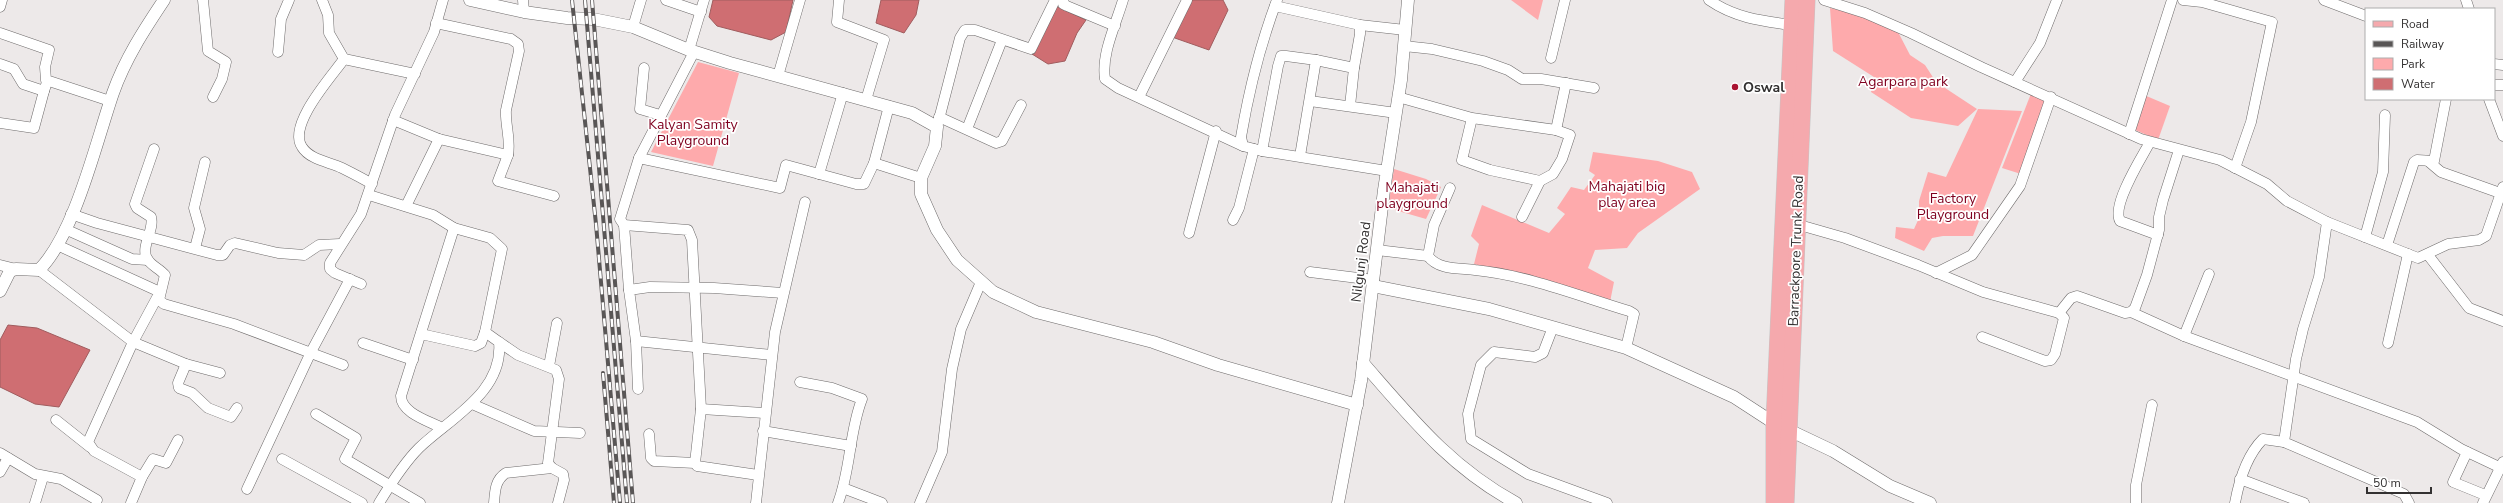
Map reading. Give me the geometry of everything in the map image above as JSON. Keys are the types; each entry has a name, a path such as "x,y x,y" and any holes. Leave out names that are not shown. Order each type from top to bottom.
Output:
{"main road":[{"name":"Barrackpore Trunk Road","path":"1786,503 1782,426 1793,0"},
{"name":"Barrackpore Trunk Road","path":"1774,503 1782,426 1796,224 1807,0"}],"street":[{"path":"0,7 2,0"},
{"path":"39,270 57,245 65,229 128,54 164,0"},
{"path":"204,0 208,51 226,62 222,79 213,96"},
{"path":"278,52 281,19 289,0"},
{"path":"322,0 328,15 329,33 344,59 415,74"},
{"path":"361,284 330,269 330,263 340,244 361,214 393,120 415,74 436,23 443,0"},
{"path":"470,0 524,12 567,18 593,19 633,27 691,51 967,129 987,140 996,143 1002,141 1020,105"},
{"path":"523,0 524,12"},
{"path":"633,27 641,0"},
{"path":"666,0 701,12"},
{"path":"638,389 636,341 629,290 624,225 620,219 621,213 639,158 691,51 704,0"},
{"path":"778,76 800,0"},
{"path":"839,0 837,22 884,40 866,100"},
{"path":"1123,0 1103,69 1105,79 1140,97 1216,131 1244,146 1258,150 1387,171"},
{"path":"1140,97 1187,0"},
{"name":"Nilgunj Road","path":"1338,503 1357,405 1363,363 1387,171 1398,97 1408,0"},
{"path":"1551,58 1565,0"},
{"path":"1710,0 1723,10 1746,18 1792,25"},
{"path":"1824,0 1865,13 1905,30 2129,134 2150,142 2220,160 2267,184 2287,201 2327,222 2418,258 2428,255 2446,244 2480,240 2486,236 2502,190 2441,172 2428,161"},
{"path":"2015,82 2040,43 2057,0"},
{"path":"2129,134 2172,0"},
{"path":"2183,0 2202,2 2272,22 2253,116 2236,168"},
{"path":"2324,0 2365,16"},
{"path":"1115,26 1059,1 1031,49 975,30 964,30 960,38 938,122 935,146 921,178 921,194 943,242 957,260 993,292 1036,312 1153,342 1218,365 1357,405"},
{"path":"1244,146 1241,137 1252,78 1261,42 1276,3 1360,25 1405,30"},
{"path":"436,23 511,39 518,44 519,52 506,114 510,143 508,155 498,181 554,196"},
{"path":"1350,106 1360,25"},
{"path":"0,33 49,50 44,76 47,81 110,101"},
{"path":"967,129 1002,40"},
{"path":"1404,46 1432,49 1483,61 1508,70 1522,79 1566,83 1594,88"},
{"path":"1233,220 1239,208 1258,150 1282,56 1316,60 1354,68"},
{"path":"344,59 305,113 300,139 302,147 318,159 342,168 372,184"},
{"path":"1300,156 1316,60"},
{"path":"0,64 14,69 23,84 44,91"},
{"path":"644,68 640,109 660,115"},
{"path":"0,123 34,128 47,81"},
{"path":"1556,130 1566,83"},
{"path":"819,174 843,94"},
{"path":"1398,97 1472,118 1556,130 1570,135 1562,159 1553,174 1540,181 1522,217"},
{"path":"1936,273 1972,255 2020,186 2051,97"},
{"path":"2387,245 2414,162 2417,160 2434,161 2446,100"},
{"path":"2489,100 2503,136"},
{"path":"1310,101 1396,113"},
{"path":"639,158 780,188 786,165 856,184 864,184 874,163 889,106"},
{"path":"2365,237 2383,172 2385,116"},
{"path":"1472,118 1462,160 1490,170 1540,181"},
{"path":"393,120 439,139 508,155"},
{"path":"1189,234 1216,131"},
{"path":"406,206 439,139"},
{"path":"2150,142 2130,180 2118,212 2120,221 2158,235"},
{"path":"90,447 89,437 134,342 165,282 164,275 148,260 145,253 148,236 153,223 152,217 137,208 135,204 154,149"},
{"path":"2131,312 2135,308 2147,275 2158,235 2163,200 2179,150"},
{"path":"195,248 200,229 194,208 205,162"},
{"path":"874,163 921,178"},
{"path":"1450,188 1434,225 1428,256 1433,263 1442,266 1492,272 1629,311 1634,314 1626,348"},
{"path":"368,195 433,215 454,228 490,238 502,249 485,332 481,343 475,346 421,334"},
{"path":"756,503 772,355 783,293 805,202"},
{"path":"71,214 223,255 230,245 240,243 278,253 304,255 319,245 340,244"},
{"path":"2284,442 2293,376 2302,328 2319,277 2327,222"},
{"path":"1796,224 1845,238 1983,292 2059,313 2064,318 2055,354 2051,360 2045,360 1982,337"},
{"path":"624,225 688,230 692,240 699,347 701,409 695,463"},
{"path":"442,428 405,408 401,403 454,228"},
{"path":"65,229 132,259 148,260"},
{"path":"57,245 160,292"},
{"path":"1377,250 1428,256"},
{"path":"2388,343 2408,254"},
{"path":"2428,255 2463,303 2475,312 2503,321"},
{"path":"0,265 16,269 39,270 134,342 186,364 220,373"},
{"path":"0,291 10,271 16,269"},
{"path":"1310,272 1374,283 1489,309 1626,348 1734,398 1782,426 1834,451 1890,486 1930,503"},
{"path":"2184,336 2209,274"},
{"path":"247,490 311,352 350,279"},
{"path":"921,502 942,452 952,369 961,329 981,282"},
{"path":"629,290 650,287 783,293"},
{"path":"160,292 159,300 164,304 234,324 343,365"},
{"path":"2059,313 2071,298 2077,296 2125,313 2131,312 2184,336 2417,422 2467,452 2501,464 2484,499 2453,482 2467,452"},
{"path":"549,366 557,323"},
{"path":"1554,327 1543,353 1535,357 1494,352 1481,365 1468,414 1471,439 1528,474 1607,503"},
{"path":"485,332 518,355 556,370 559,379 548,463 552,468 563,474 564,480 558,503"},
{"path":"636,341 772,355"},
{"path":"362,342 413,360"},
{"path":"379,503 418,450 472,404 484,391 500,353 499,342"},
{"path":"1363,363 1419,428 1459,466 1490,489 1516,503"},
{"path":"186,364 178,383 178,388 192,393 214,411 231,417 237,408"},
{"path":"800,382 832,388 862,399 855,415 843,488 838,503"},
{"path":"472,404 519,426 551,432 580,432"},
{"path":"2136,503 2136,485 2152,405"},
{"path":"701,409 765,413"},
{"path":"316,414 356,438 345,459 390,487 420,503"},
{"path":"56,420 90,447 142,477"},
{"path":"763,431 851,446"},
{"path":"649,434 651,458 654,461 695,463 697,466 758,475"},
{"path":"2235,503 2236,490 2240,479 2258,445 2263,439 2284,442 2381,482 2406,495 2409,503"},
{"path":"131,503 142,477 153,459 166,463 178,440"},
{"path":"0,472 4,455 43,477 61,479 97,500"},
{"path":"282,459 362,503"},
{"path":"494,503 496,484 500,477 506,473 552,468"},
{"path":"35,503 43,477"},
{"path":"2240,479 2304,503"},
{"path":"843,488 879,502"}],"green space":[{"path":"1511,0 1543,0 1538,20"},
{"name":"Agarpara park","path":"1830,8 1865,16 1897,30 1910,55 1925,65 1936,82 1977,109 1958,126 1911,118 1871,92 1874,77 1833,51"},
{"name":"Kalyan Samity Playground","path":"698,62 739,73 713,166 651,152"},
{"path":"2032,91 2050,98 2021,174 2002,168"},
{"path":"2144,95 2170,106 2158,140 2133,129"},
{"name":"Factory Playground","path":"1978,109 2022,111 1973,236 1943,236 1932,238 1924,251 1895,238 1896,227 1914,229 1919,218 1919,201 1928,172 1946,177"},
{"name":"Mahajati big play area","path":"1593,152 1658,161 1692,172 1700,189 1638,233 1627,248 1595,250 1588,268 1614,282 1610,302 1474,264 1479,244 1471,236 1482,205 1549,233 1565,214 1557,208 1571,187 1584,190 1595,175 1589,171"},
{"name":"Mahajati playground","path":"1394,169 1426,179 1441,187 1426,219 1388,208"}],"water":[{"path":"713,0 793,0 786,32 771,40 717,26 709,17"},
{"path":"881,0 919,0 916,15 904,33 876,23"},
{"path":"1189,0 1223,0 1228,10 1209,50 1172,37"},
{"path":"1054,5 1086,20 1077,33 1065,61 1048,64 1032,54"},
{"path":"8,325 37,328 90,350 59,407 35,404 0,387 0,340"}],"railway":[{"path":"572,0 596,224 620,503"},
{"path":"585,0 627,503"},
{"path":"592,0 633,503"},
{"path":"603,373 614,503"}],"place":[{"name":"Oswal","path":"1735,87"}]}
